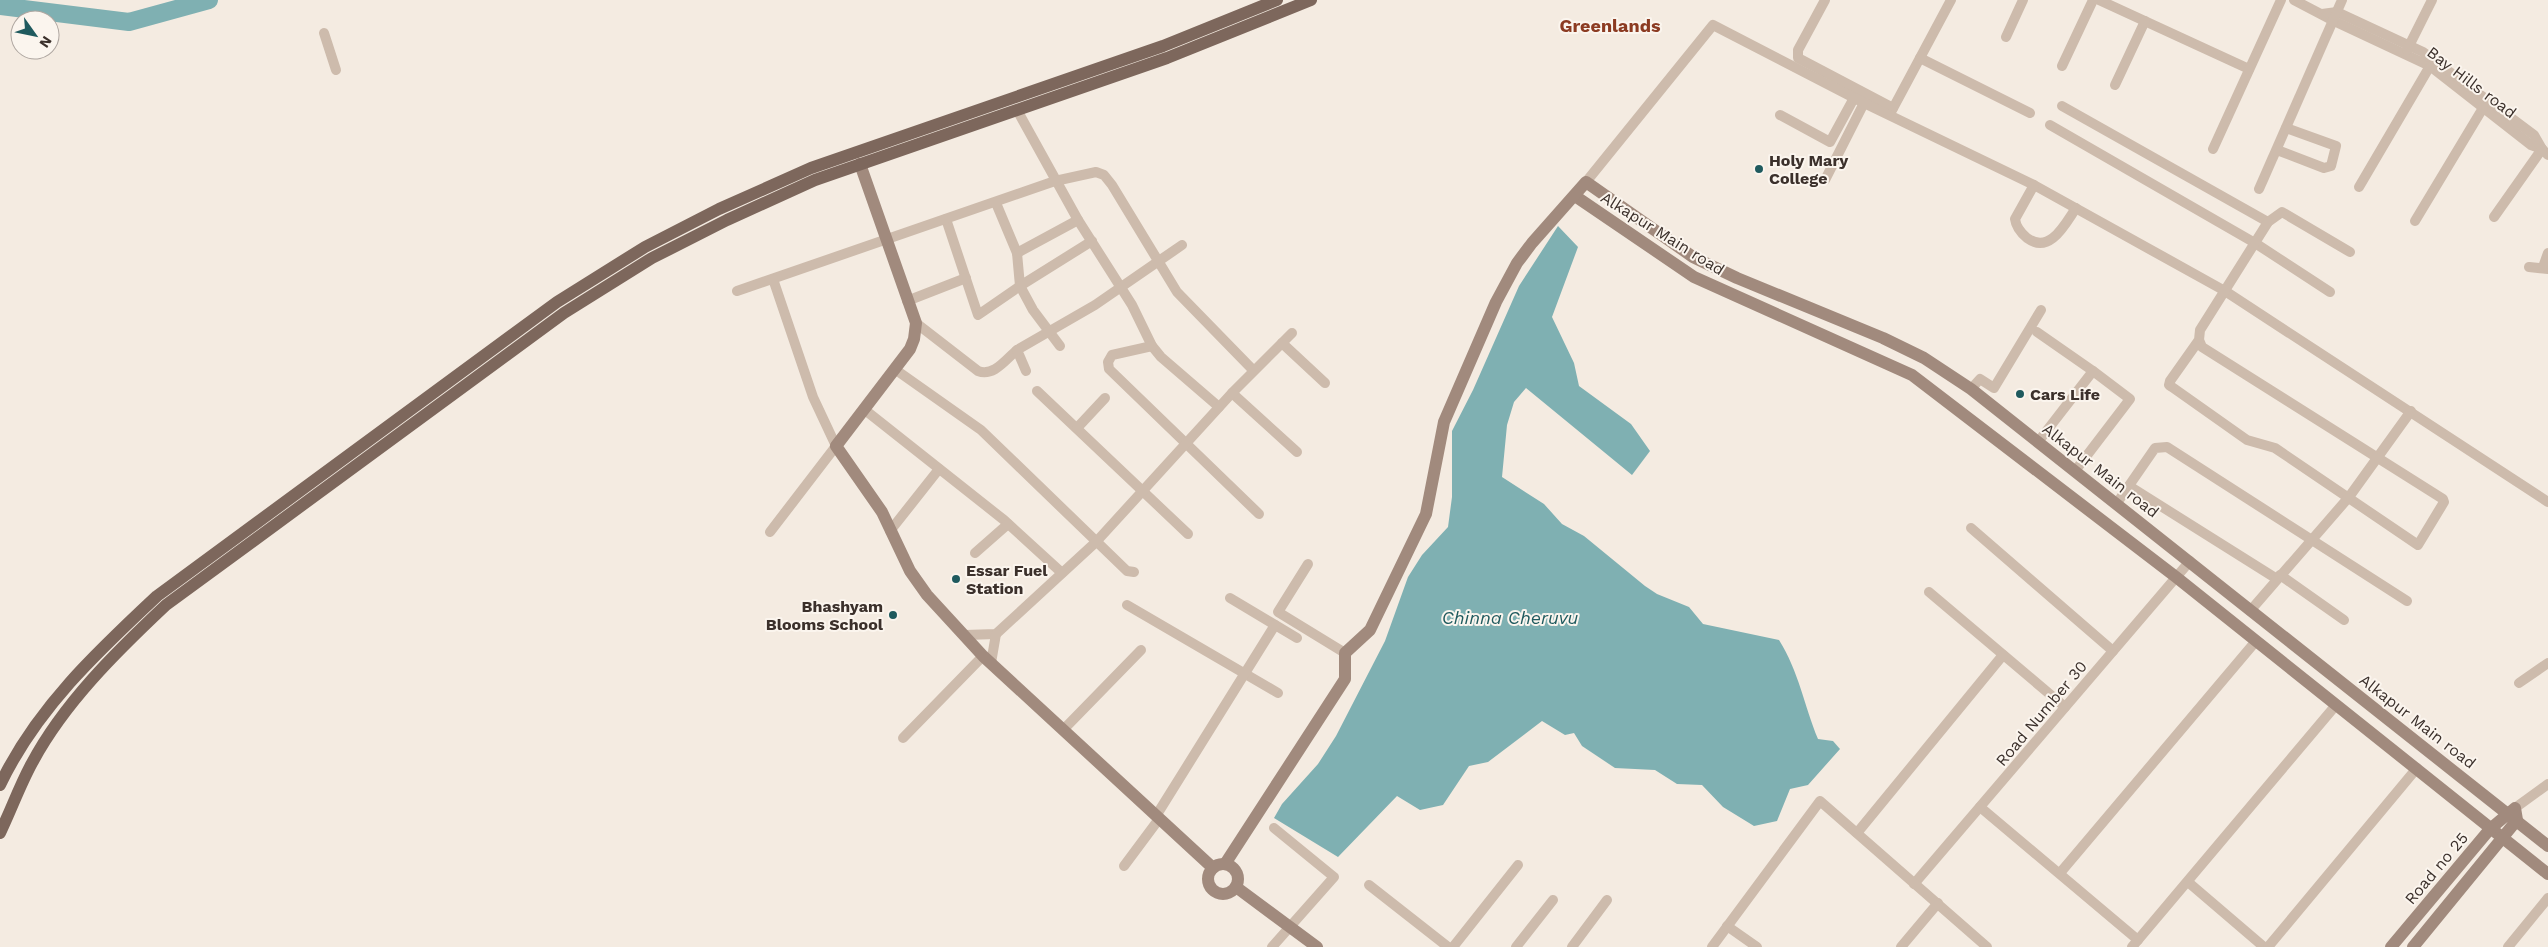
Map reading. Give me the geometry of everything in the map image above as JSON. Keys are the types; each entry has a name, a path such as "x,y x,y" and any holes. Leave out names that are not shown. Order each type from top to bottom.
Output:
{"main road":[{"path":"0,784 14,755 50,705 109,642 157,596 556,302 646,247 719,209 811,168 1163,46 1277,0"},
{"path":"0,832 32,762 61,718 118,651 173,600 564,313 652,258 726,220 815,180 1167,58 1311,0"}],"street":[{"path":"1825,0 1798,50 1798,58 1891,112 2034,185 2225,291 2547,500"},
{"path":"1891,112 1951,0"},
{"path":"2006,37 2023,0"},
{"path":"2062,66 2094,0"},
{"path":"2099,0 2249,69"},
{"path":"2213,148 2281,0"},
{"path":"2294,0 2322,14 2336,17 2407,49 2422,52 2534,135 2545,152 2494,217"},
{"path":"2259,189 2342,0"},
{"path":"2407,49 2432,0"},
{"path":"2115,85 2145,21"},
{"path":"1236,886 1226,894 1213,891 1208,882 1210,872 1219,866 1345,679 1345,653 1370,630 1426,514 1444,422 1496,302 1517,263 1532,243 1575,196 1713,25 1864,103 1891,112"},
{"path":"324,33 336,70"},
{"name":"Bay Hills road","path":"2407,49 2530,145 2545,152"},
{"path":"1920,58 2030,113"},
{"path":"2359,187 2430,66"},
{"path":"1780,115 1830,142 1854,98"},
{"path":"1825,180 1864,103"},
{"path":"2062,106 2268,222"},
{"path":"2415,221 2483,108"},
{"path":"1017,110 1078,220 1121,286 1152,346 1161,357 1219,407"},
{"path":"2050,125 2255,243 2330,292"},
{"path":"2276,150 2324,168 2331,166 2336,146 2286,128"},
{"path":"770,532 896,370 914,339 916,323 885,240 860,164"},
{"path":"737,291 1055,180 1096,172 1104,175 1168,280 1188,305 1253,370"},
{"name":"Alkapur Main road","path":"1586,182 1693,257 1737,278 1913,352 1971,389 2190,561 2250,611 2513,813 2548,846"},
{"path":"2034,185 2015,219 2016,226 2033,242 2042,244 2051,240 2076,208"},
{"name":"Alkapur Main road","path":"1575,196 1694,277 1904,371 2176,577 2548,874"},
{"path":"996,202 1017,253 1020,286 1033,310 1060,346"},
{"path":"2198,340 2202,347 2380,457 2443,499 2444,502 2418,545 2275,448 2247,440 2170,385 2198,340 2200,330 2268,222 2282,212 2288,213 2350,252"},
{"path":"946,219 978,315 1092,241"},
{"path":"1017,253 1078,220"},
{"path":"916,323 984,374 993,371 1017,350 1049,332 1182,245"},
{"path":"2529,267 2545,268 2548,253"},
{"path":"907,301 966,278"},
{"path":"773,279 813,398 836,446 882,512 910,571 927,596 987,659 1158,817 1219,866 1236,872 1236,886"},
{"path":"1971,389 1980,379 1994,388 2041,310"},
{"path":"2037,332 2130,399 2076,471"},
{"path":"903,738 987,659 996,634 1096,542 1232,392 1292,333"},
{"path":"1282,343 1324,383"},
{"path":"1152,346 1112,355 1108,362 1109,369 1259,514"},
{"path":"1017,350 1026,371"},
{"path":"1904,371 1913,352"},
{"path":"896,370 981,430 1127,572 1134,572"},
{"path":"2038,442 2093,371"},
{"path":"1037,391 1188,534"},
{"path":"1232,392 1297,452"},
{"path":"1076,428 1105,398"},
{"path":"865,410 1008,524 1062,573"},
{"path":"2250,611 2349,497 2380,457 2411,411"},
{"path":"2117,503 2155,448 2167,447 2407,601"},
{"path":"890,531 939,469"},
{"path":"2129,486 2279,577 2344,620"},
{"path":"976,553 1008,524"},
{"path":"1971,528 2113,651"},
{"name":"Road Number 30","path":"1914,884 2190,561"},
{"path":"1308,564 1278,612 1345,653"},
{"path":"1929,592 2065,707"},
{"path":"1230,598 1298,638"},
{"path":"1127,605 1278,693"},
{"path":"1124,866 1158,817 1275,625"},
{"path":"965,635 996,634"},
{"path":"2060,874 2256,641"},
{"path":"1063,730 1141,650"},
{"path":"1857,833 2003,655"},
{"path":"2519,683 2548,663"},
{"path":"1980,807 2060,874 2135,943 2336,705"},
{"path":"2188,882 2266,947 2416,768"},
{"path":"2513,813 2548,784"},
{"path":"1712,947 1820,801 1987,947"},
{"name":"Road no 25","path":"2391,947 2490,829 2513,813"},
{"name":"Road no 25","path":"2413,947 2502,836 2513,813"},
{"path":"1272,947 1289,925 1334,876 1274,828"},
{"path":"1453,947 1518,865"},
{"path":"1369,885 1448,947"},
{"path":"1236,886 1317,947"},
{"path":"2512,946 2548,898"},
{"path":"1516,947 1552,900"},
{"path":"1572,947 1607,900"},
{"path":"1901,947 1938,903"},
{"path":"1727,926 1757,947"}],"water":[{"name":"Chinna Cheruvu","path":"1558,226 1578,247 1552,317 1574,363 1579,386 1631,424 1650,451 1632,475 1526,388 1514,402 1507,425 1502,477 1544,504 1562,524 1584,536 1645,586 1657,594 1689,607 1703,624 1779,640 1792,664 1818,739 1833,741 1840,749 1808,785 1790,789 1777,821 1754,826 1723,807 1702,785 1677,784 1655,770 1615,768 1582,746 1574,733 1565,735 1542,721 1488,762 1469,766 1443,805 1420,810 1397,796 1338,857 1274,818 1282,804 1318,764 1336,736 1385,641 1408,577 1422,555 1448,527 1452,497 1452,431 1473,390 1519,286"}],"waterway":[{"path":"0,6 129,22 209,0"}],"place":[{"name":"Holy Mary College","path":"1759,169"},
{"name":"Cars Life","path":"2020,394"},
{"name":"Essar Fuel Station","path":"956,579"},
{"name":"Bhashyam Blooms School","path":"893,615"}],"district":[{"name":"Greenlands","path":"1610,26"}]}
